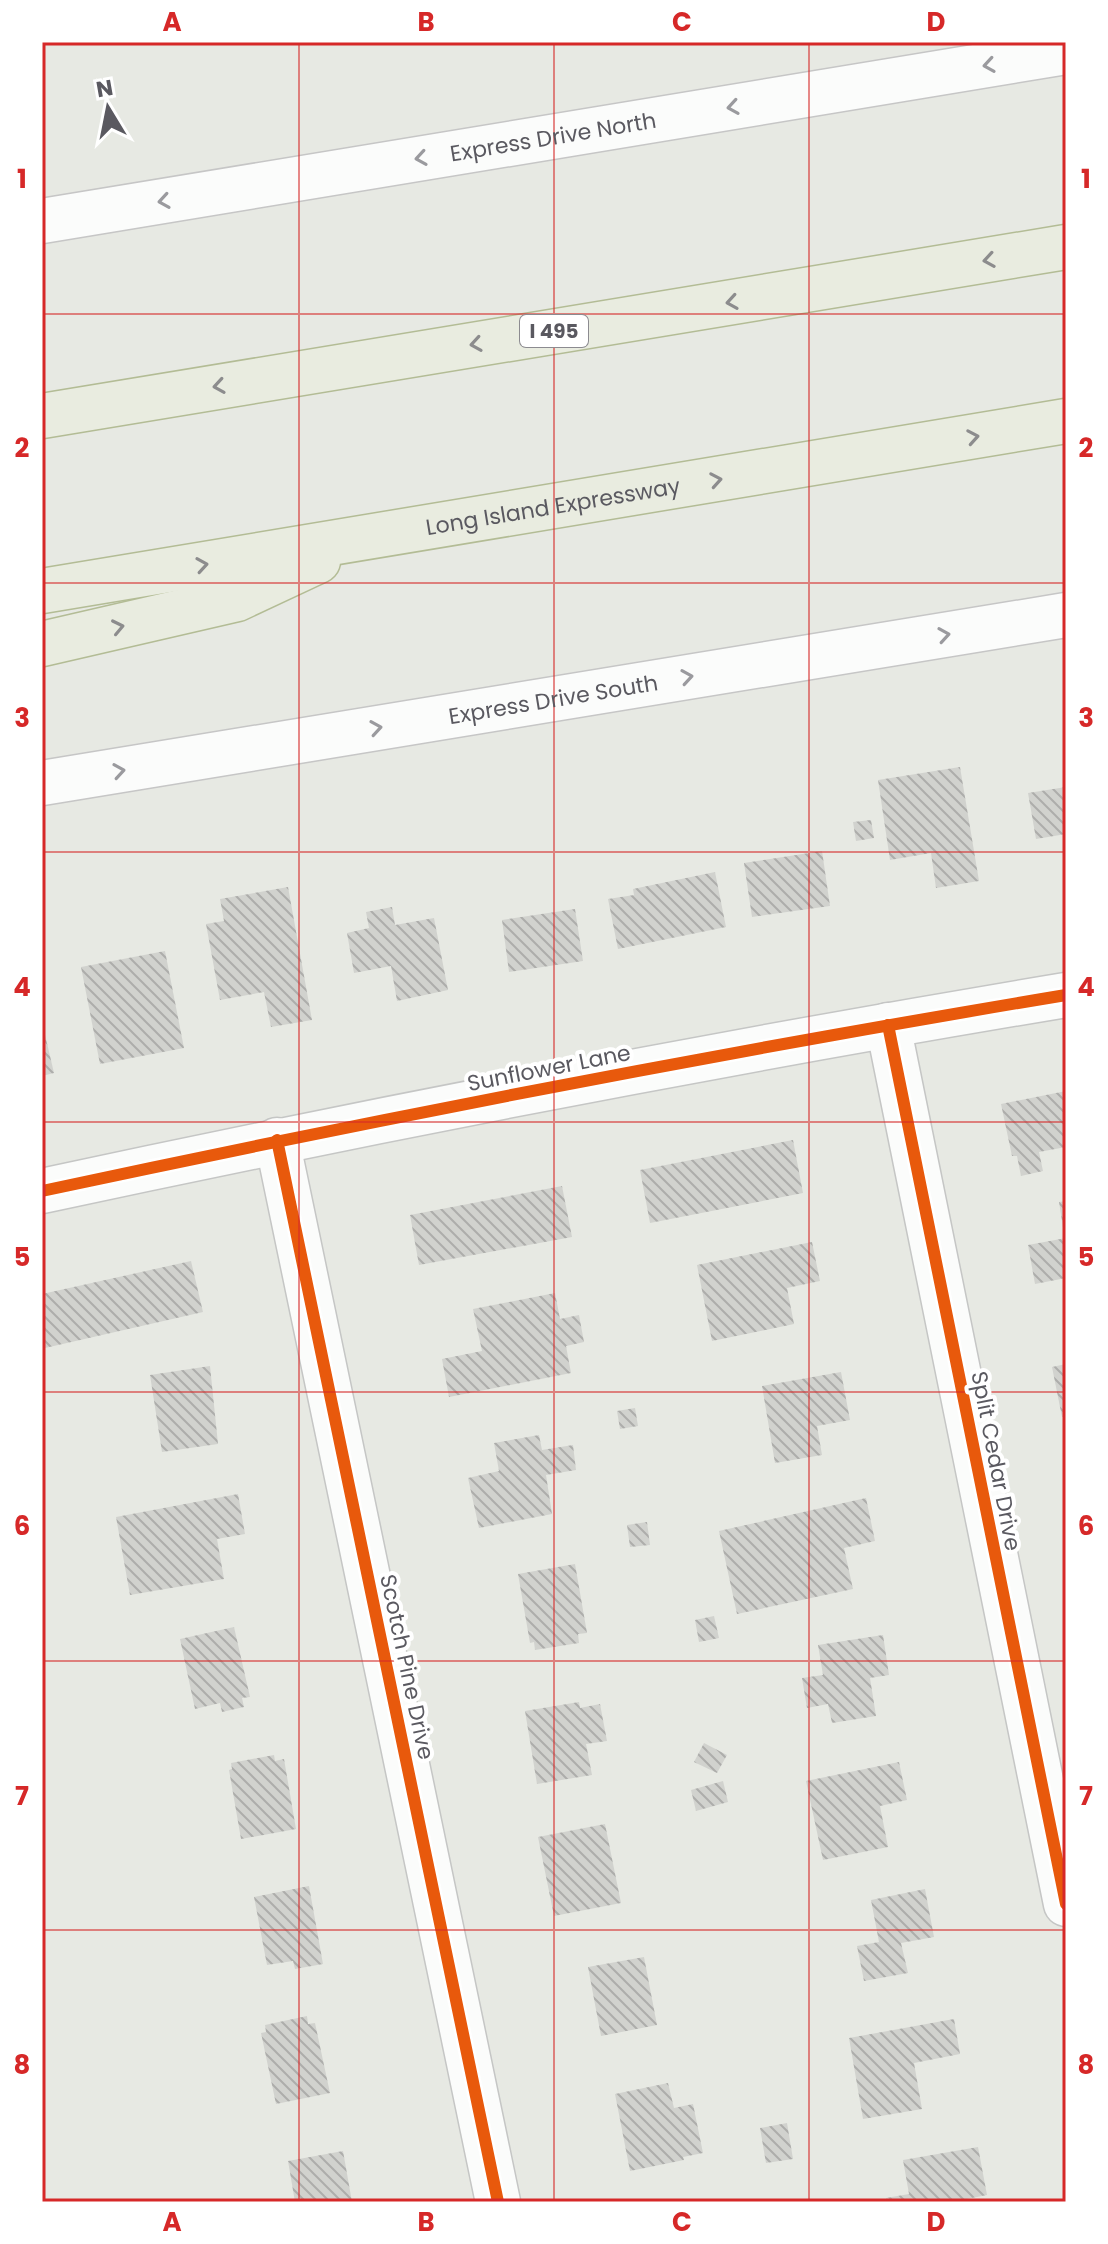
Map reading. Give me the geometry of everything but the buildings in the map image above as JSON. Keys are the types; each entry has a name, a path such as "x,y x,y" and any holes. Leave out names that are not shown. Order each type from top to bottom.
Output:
{"highway":[{"name":"I 495","path":"42,416 1066,247"},
{"name":"Long Island Expressway","path":"42,591 1066,421"},
{"path":"42,644 237,599 363,539"}],"street":[{"name":"Express Drive North","path":"42,221 1066,52"},
{"name":"Express Drive South","path":"42,783 1066,615"},
{"name":"Sunflower Lane","path":"42,1191 277,1140 888,1025 1066,995"},
{"name":"Split Cedar Drive","path":"888,1025 1066,1904"},
{"name":"Scotch Pine Drive","path":"277,1140 498,2202"}],"cycle path":[{"path":"42,1191 553,1087 1066,995"},
{"path":"888,1025 1066,1904"},
{"path":"277,1140 498,2202"}]}
